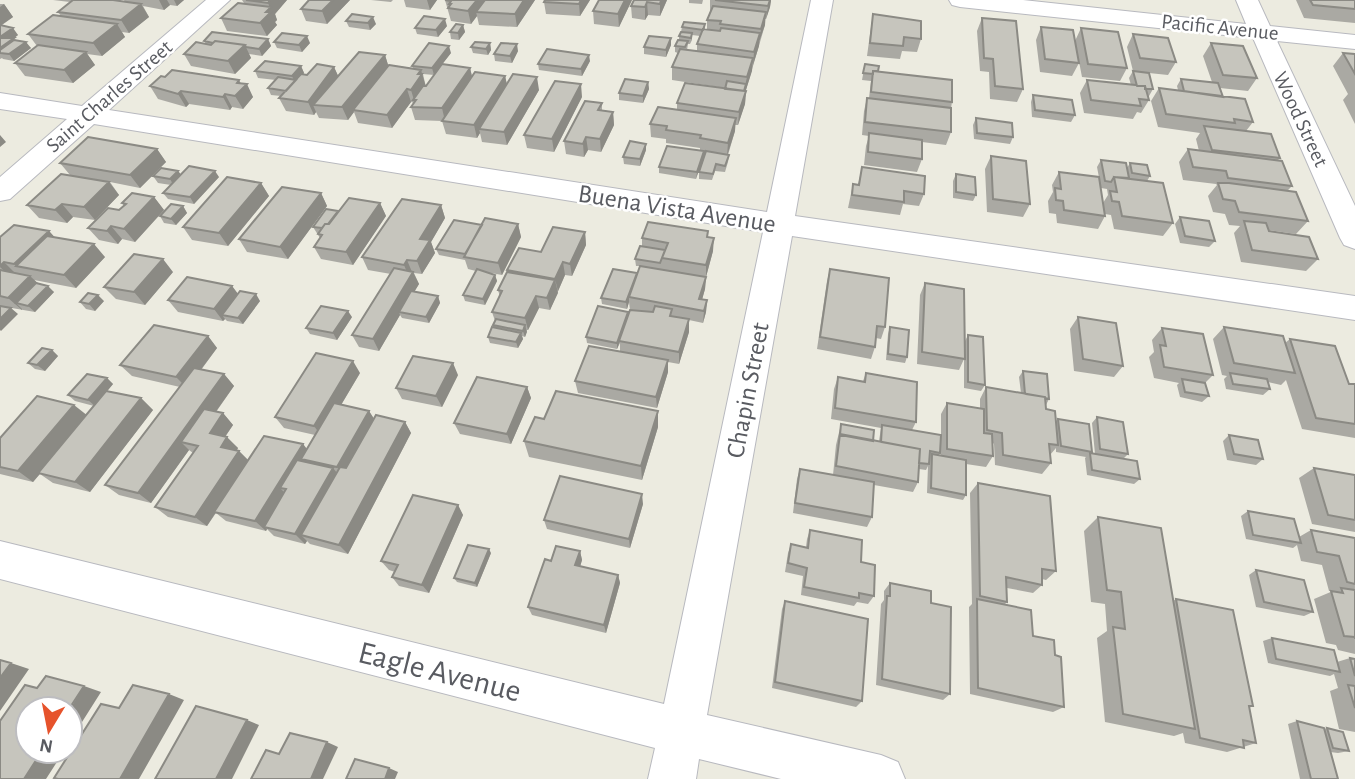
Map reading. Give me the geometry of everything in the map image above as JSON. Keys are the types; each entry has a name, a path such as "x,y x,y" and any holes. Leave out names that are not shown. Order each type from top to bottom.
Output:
{"street":[{"name":"Saint Charles Street","path":"0,192 219,0"},
{"name":"Chapin Street","path":"672,779 821,0"},
{"name":"Pacific Avenue","path":"960,0 1355,42"},
{"name":"Wood Street","path":"1247,0 1355,238"},
{"name":"Buena Vista Avenue","path":"0,100 779,224 1355,308"},
{"name":"Eagle Avenue","path":"0,559 682,732 881,779"}],"building":[{"path":"73,0 113,0 141,4 121,20 58,12"},
{"path":"246,0 270,0 268,3"},
{"path":"309,0 333,0 322,11 301,9"},
{"path":"445,0 477,0 468,11 448,8 451,1"},
{"path":"485,0 524,0 515,14 476,12"},
{"path":"581,0 579,4 544,2"},
{"path":"599,0 625,0 618,14 593,11"},
{"path":"634,0 661,0 660,4 647,2 645,7 631,6"},
{"path":"715,0 770,0 768,6"},
{"path":"1310,0 1355,0 1355,9 1313,5"},
{"path":"238,3 271,7 266,12 271,12 260,23 221,18"},
{"path":"713,6 766,12 761,29 707,20"},
{"path":"352,14 373,17 368,23 346,21"},
{"path":"873,14 921,21 921,39 904,37 903,46 870,43"},
{"path":"53,15 117,24 93,43 28,34"},
{"path":"424,16 445,19 436,30 415,28"},
{"path":"982,18 1016,21 1023,89 995,86 993,59 984,58"},
{"path":"684,22 705,24 703,30 682,27"},
{"path":"456,24 463,25 458,33 450,32"},
{"path":"0,25 13,28 0,37"},
{"path":"1041,27 1073,30 1079,63 1045,59"},
{"path":"721,28 760,33 754,52 697,44 703,29 720,31"},
{"path":"1081,28 1118,32 1127,68 1088,64"},
{"path":"212,32 268,39 259,49 204,41"},
{"path":"681,32 692,33 691,38 679,36"},
{"path":"282,33 307,36 299,45 274,42"},
{"path":"1133,34 1168,38 1176,62 1140,58"},
{"path":"649,36 671,38 666,50 644,47"},
{"path":"0,38 14,38 0,48"},
{"path":"14,40 26,42 9,54 0,53 0,50"},
{"path":"678,40 688,41 685,47 675,46"},
{"path":"215,41 245,45 228,61 184,54 196,42 211,45"},
{"path":"475,42 490,43 486,49 471,47"},
{"path":"429,43 449,46 432,68 412,66"},
{"path":"501,43 517,44 510,56 494,54"},
{"path":"1211,43 1243,46 1257,78 1223,75"},
{"path":"38,45 86,52 64,70 15,63"},
{"path":"547,49 589,55 581,69 538,64"},
{"path":"680,49 753,58 747,77 672,67"},
{"path":"359,52 385,55 342,107 313,105"},
{"path":"1343,53 1355,54 1355,74"},
{"path":"265,61 301,66 292,76 255,71"},
{"path":"317,64 334,67 308,102 279,98 301,74 307,75"},
{"path":"442,64 470,68 442,108 411,107 423,86 426,86"},
{"path":"865,64 879,66 878,71 873,71 873,74 863,73"},
{"path":"389,65 421,70 418,74 422,74 387,115 353,110"},
{"path":"172,70 239,80 237,83 247,84 235,96 225,94 223,97 181,91 178,94 150,86"},
{"path":"873,71 952,80 952,102 871,92"},
{"path":"1133,71 1149,73 1153,89 1137,86"},
{"path":"475,72 505,76 474,125 442,121"},
{"path":"513,74 537,77 504,132 479,129"},
{"path":"278,77 296,80 286,91 268,88"},
{"path":"625,79 648,82 643,96 619,93"},
{"path":"1181,79 1218,83 1223,97 1184,91"},
{"path":"1087,80 1145,86 1149,100 1139,99 1141,106 1091,100"},
{"path":"555,81 581,84 552,139 524,135"},
{"path":"727,81 746,84 744,91 725,89"},
{"path":"685,83 746,91 739,112 677,103"},
{"path":"1159,88 1245,99 1253,122 1234,119 1235,123 1166,114"},
{"path":"1033,95 1072,100 1075,115 1035,110"},
{"path":"867,98 951,108 951,132 865,122"},
{"path":"585,101 602,103 598,110 613,112 600,139 586,137 583,144 564,141"},
{"path":"658,107 736,118 728,143 650,124"},
{"path":"976,118 1012,123 1013,137 977,133"},
{"path":"1204,126 1271,134 1280,158 1212,150"},
{"path":"869,133 922,140 922,159 868,152"},
{"path":"88,137 157,149 130,175 60,163"},
{"path":"630,141 646,144 640,159 623,157"},
{"path":"667,146 704,151 697,172 659,167"},
{"path":"1188,149 1282,161 1292,186 1228,178 1226,171 1193,167"},
{"path":"706,151 729,155 725,166 716,164 713,174 699,172"},
{"path":"991,156 1026,161 1030,204 993,199"},
{"path":"1101,160 1126,163 1129,178 1114,177 1111,182 1105,181"},
{"path":"1130,163 1147,165 1150,176 1132,173"},
{"path":"189,166 215,171 190,197 163,193"},
{"path":"862,167 925,176 924,194 904,191 904,202 852,195 853,184 859,185"},
{"path":"161,168 178,171 170,179 153,176"},
{"path":"1059,172 1099,177 1105,216 1064,210 1063,201 1056,200 1055,188 1061,189"},
{"path":"61,174 109,182 84,207 62,204 55,210 27,205"},
{"path":"956,174 975,177 976,195 956,192"},
{"path":"227,177 261,183 219,233 183,227"},
{"path":"1114,177 1163,183 1173,223 1122,216 1119,202 1112,201 1110,191 1117,192"},
{"path":"1218,183 1296,192 1308,221 1239,212 1235,201 1223,199"},
{"path":"282,187 321,193 280,247 239,239"},
{"path":"132,193 154,197 124,229 111,226 107,231 88,228 108,208 119,210"},
{"path":"349,198 380,203 346,252 314,247 325,224 329,224"},
{"path":"402,199 441,205 420,239 430,240 417,261 407,260 404,265 362,257"},
{"path":"171,204 183,206 171,219 160,216"},
{"path":"326,209 338,211 322,228 313,227"},
{"path":"1180,217 1209,221 1215,241 1185,236"},
{"path":"485,218 518,224 498,263 464,257"},
{"path":"454,220 482,225 465,254 436,249"},
{"path":"1244,221 1266,223 1269,231 1309,237 1318,259 1252,250"},
{"path":"648,222 708,231 707,237 714,238 706,265 662,258 668,243 642,238"},
{"path":"14,225 49,231 14,264 4,262 0,266 0,237"},
{"path":"553,227 585,232 570,264 563,262 555,279 507,270 519,248 541,252"},
{"path":"47,236 94,244 64,275 16,266"},
{"path":"640,246 665,250 660,263 635,259"},
{"path":"134,254 163,259 134,292 104,287"},
{"path":"640,266 706,277 699,299 707,300 704,311 629,297"},
{"path":"394,268 413,272 373,339 352,335"},
{"path":"477,269 495,275 483,299 463,295"},
{"path":"613,269 637,273 626,302 601,298"},
{"path":"830,269 889,278 885,327 877,326 875,347 820,337"},
{"path":"0,270 30,276 8,298 0,296"},
{"path":"507,272 555,280 547,298 536,296 525,318 492,312 502,291 498,290"},
{"path":"187,277 232,286 214,309 168,300"},
{"path":"36,283 48,286 28,306 16,303"},
{"path":"925,283 964,289 965,359 922,352"},
{"path":"240,291 256,294 238,318 222,315"},
{"path":"411,291 438,296 426,317 399,312"},
{"path":"88,293 98,295 89,304 80,302"},
{"path":"0,306 11,308 0,319"},
{"path":"321,306 348,311 333,333 306,328"},
{"path":"598,306 628,312 617,343 586,337"},
{"path":"655,306 672,309 670,316 689,319 679,352 619,341 630,310 653,312"},
{"path":"1078,317 1116,323 1123,366 1083,359"},
{"path":"496,319 525,325 523,331 493,325"},
{"path":"154,325 208,336 176,377 120,365"},
{"path":"492,327 521,333 516,342 488,337"},
{"path":"890,327 909,330 907,357 888,354"},
{"path":"1224,327 1283,336 1295,373 1234,363"},
{"path":"1162,328 1203,334 1213,375 1164,367 1160,345 1166,346"},
{"path":"968,335 983,337 985,385 968,382"},
{"path":"1290,339 1335,346 1349,384 1355,384 1355,424 1316,418"},
{"path":"589,346 668,360 656,397 575,381"},
{"path":"42,348 52,350 37,365 28,363"},
{"path":"316,353 353,361 314,426 275,417"},
{"path":"413,356 453,363 436,396 396,388"},
{"path":"194,368 224,374 138,493 105,485"},
{"path":"1023,371 1047,374 1049,399 1025,394"},
{"path":"866,373 917,382 916,422 835,408 838,377 865,382"},
{"path":"1230,373 1267,379 1270,389 1233,384"},
{"path":"87,374 107,378 88,400 68,395"},
{"path":"477,377 527,387 507,434 454,423"},
{"path":"1182,379 1205,383 1209,396 1185,392"},
{"path":"986,387 1045,397 1046,409 1055,411 1058,445 1049,444 1051,463 1003,455 1002,433 987,430"},
{"path":"106,391 141,398 75,482 38,473"},
{"path":"556,391 658,411 641,466 524,441 535,417 544,419"},
{"path":"37,396 74,405 18,471 0,467 0,438"},
{"path":"334,403 369,411 337,467 301,459"},
{"path":"947,403 984,409 984,433 992,434 993,456 947,449"},
{"path":"204,409 223,413 210,433 227,437 221,447 239,451 195,517 155,507 198,446 181,442"},
{"path":"376,415 405,422 339,545 301,535 340,467 346,468"},
{"path":"1097,417 1123,422 1128,454 1100,449"},
{"path":"1058,419 1089,424 1092,452 1061,446"},
{"path":"841,424 874,430 873,441 840,435"},
{"path":"882,425 941,435 940,453 930,451 929,464 919,463 920,449 881,442"},
{"path":"840,434 920,449 918,482 836,466"},
{"path":"1229,435 1258,440 1263,459 1234,454"},
{"path":"264,436 303,444 255,521 214,512"},
{"path":"1090,453 1137,461 1140,479 1092,470"},
{"path":"932,454 966,460 966,495 931,488"},
{"path":"297,460 333,468 295,534 264,527 286,489 280,488"},
{"path":"1314,468 1355,475 1355,520 1328,515"},
{"path":"800,469 874,482 872,517 795,503"},
{"path":"560,476 642,494 629,539 544,520"},
{"path":"978,483 1050,496 1056,571 1042,569 1042,585 1006,577 1007,602 980,596"},
{"path":"413,495 458,505 422,585 392,577 398,565 381,561"},
{"path":"1248,511 1294,519 1301,543 1253,535"},
{"path":"1098,517 1161,528 1195,729 1123,714 1113,627 1125,629 1121,592 1107,590"},
{"path":"810,530 862,540 861,562 875,565 874,596 859,593 859,598 804,587 807,568 788,563 791,544 808,548"},
{"path":"1311,530 1355,538 1355,584 1347,582 1339,556 1317,552"},
{"path":"468,545 489,549 475,583 454,578"},
{"path":"556,546 580,551 575,565 618,575 604,625 528,607 545,559 551,561"},
{"path":"1256,570 1304,580 1313,612 1264,602"},
{"path":"890,583 931,591 931,603 951,607 950,694 882,679"},
{"path":"1341,588 1355,590 1355,637 1344,636 1331,591 1343,593"},
{"path":"977,599 1031,610 1033,636 1054,640 1055,655 1061,657 1064,707 978,688"},
{"path":"1176,599 1233,610 1253,706 1249,706 1256,743 1243,740 1244,748 1200,738"},
{"path":"785,601 868,619 862,701 775,682"},
{"path":"1272,638 1334,650 1340,672 1276,659"},
{"path":"1350,658 1355,659 1355,676"},
{"path":"0,660 11,663 0,678"},
{"path":"46,676 84,686 78,695 18,695 25,685 37,688"},
{"path":"133,685 169,694 120,779 54,778 62,765 84,765 84,731 101,704 119,708"},
{"path":"1348,685 1355,686 1355,708"},
{"path":"14,701 14,765 33,765 24,779 0,779 0,721"},
{"path":"196,706 247,720 216,779 155,779"},
{"path":"1297,721 1324,728 1338,779 1311,779"},
{"path":"1327,728 1343,732 1349,751 1333,748"},
{"path":"290,733 327,742 311,779 251,779 266,750 279,754"},
{"path":"355,759 389,768 385,779 346,779"}]}
